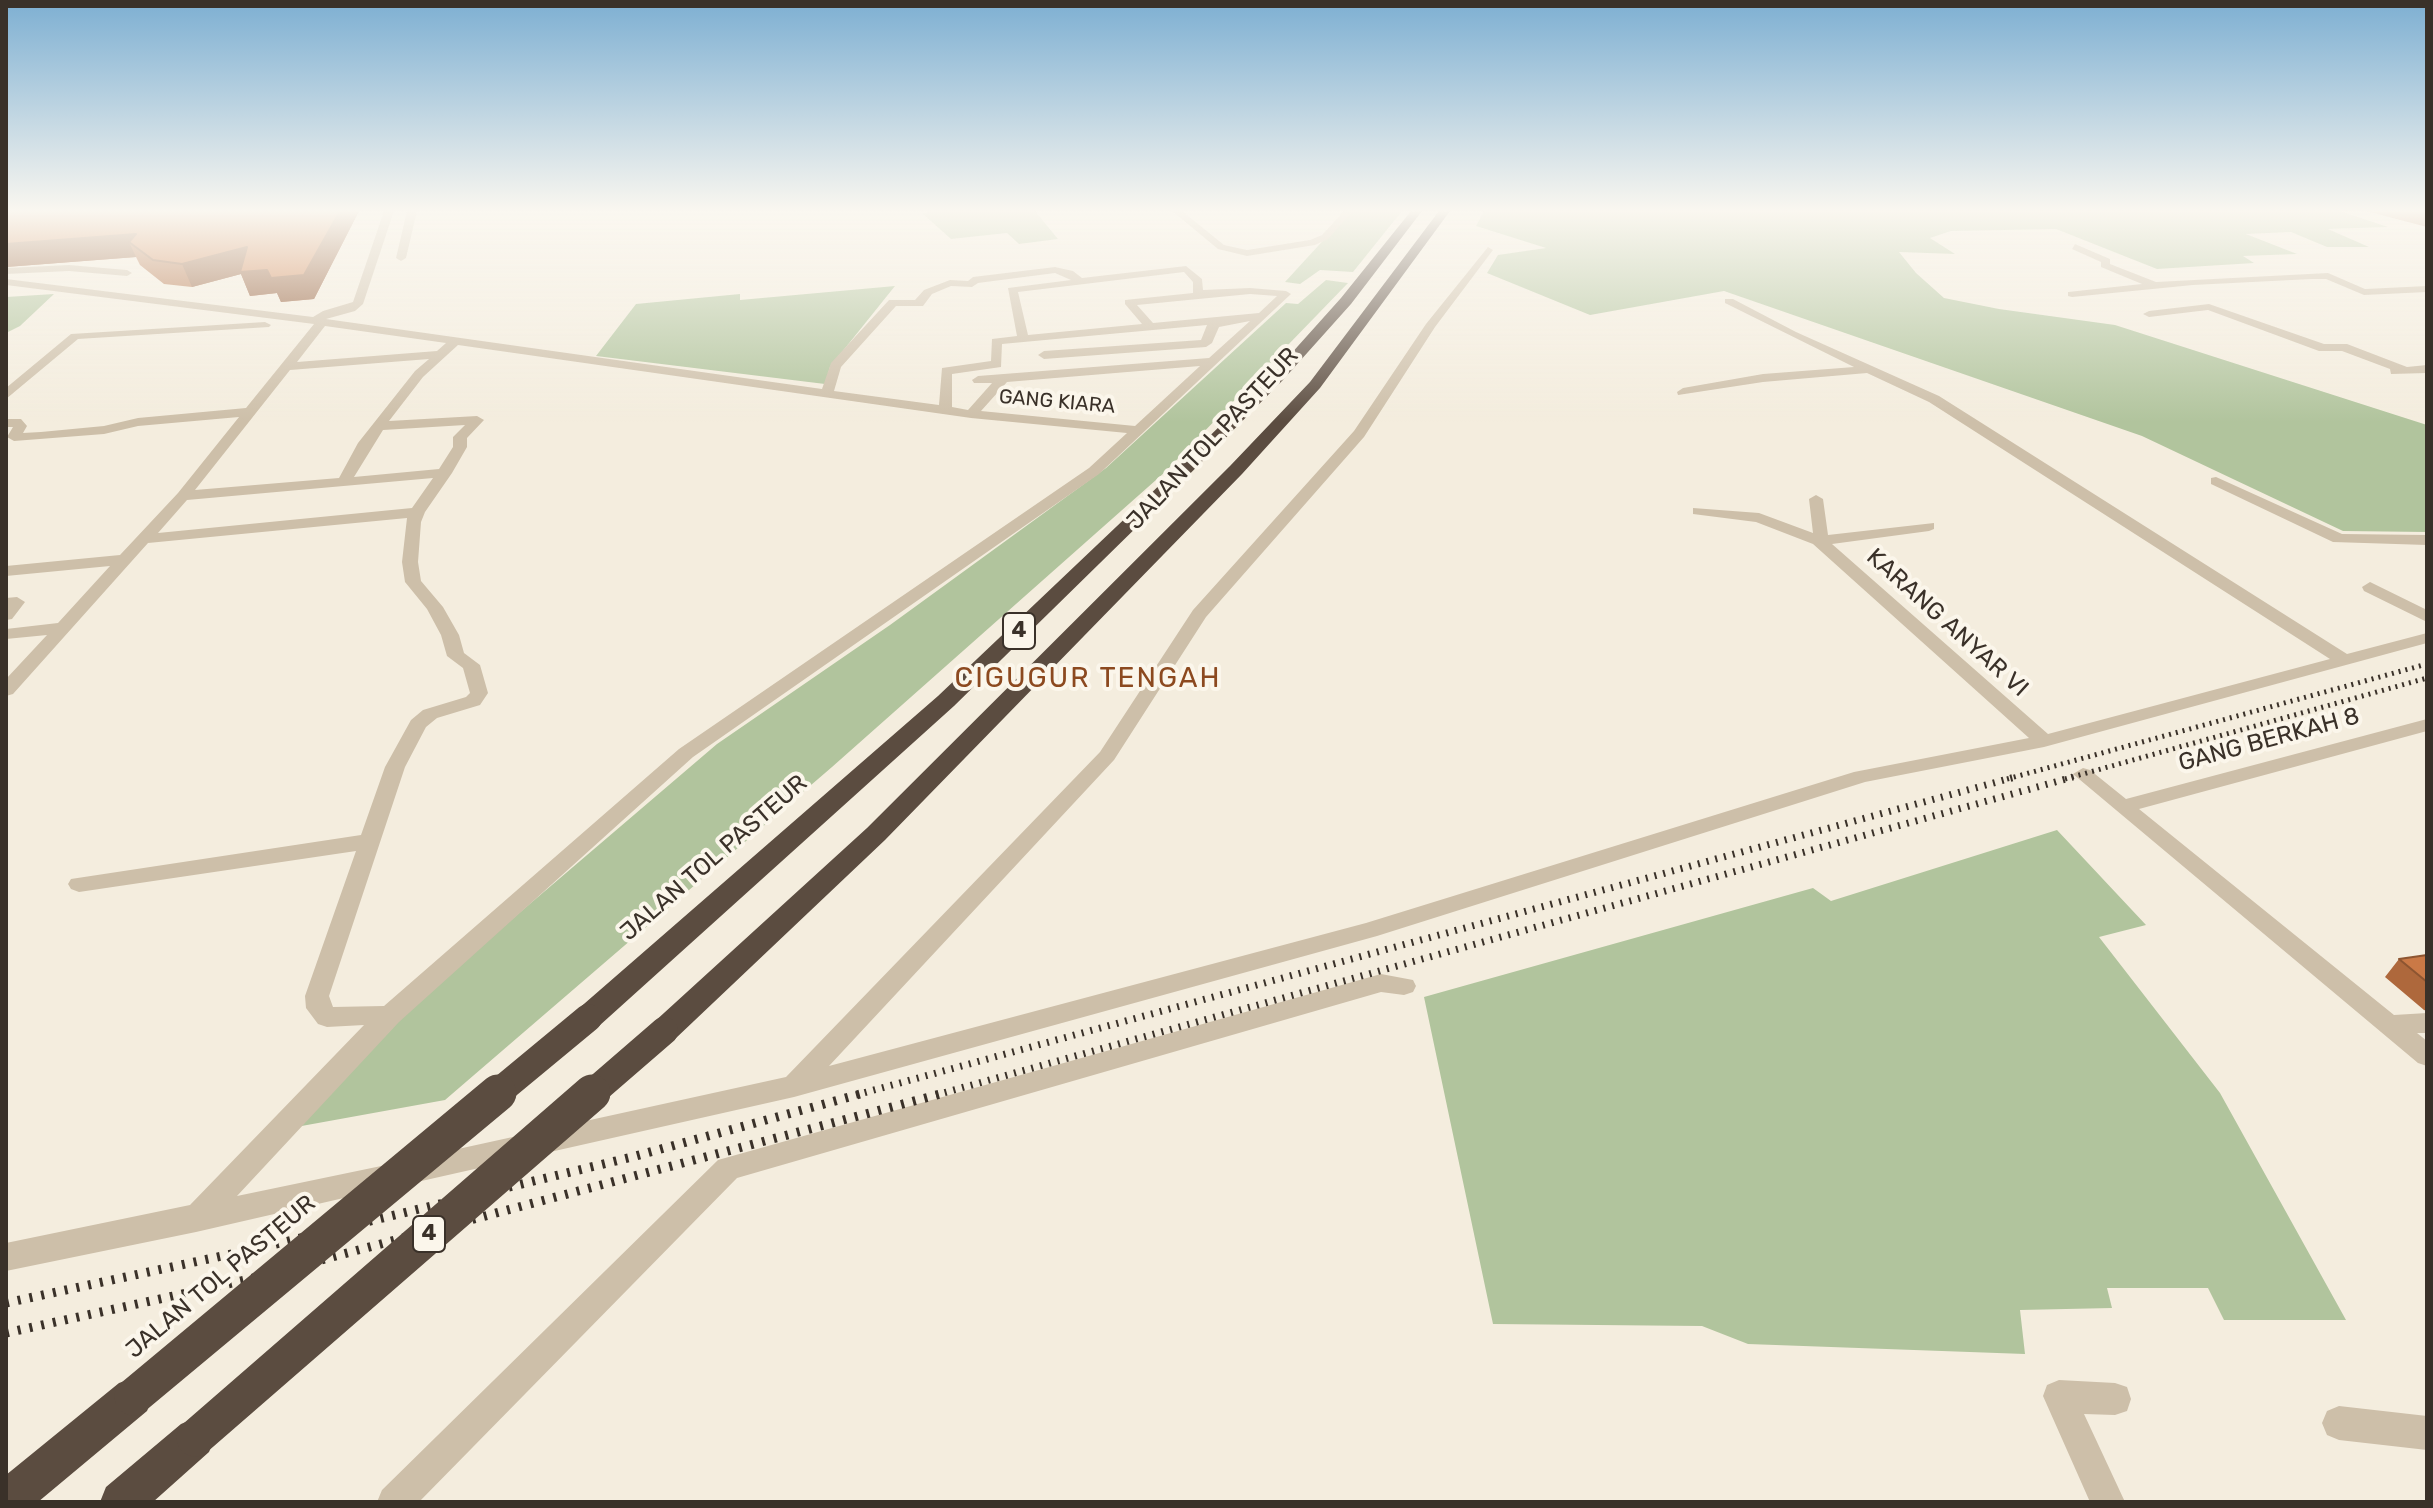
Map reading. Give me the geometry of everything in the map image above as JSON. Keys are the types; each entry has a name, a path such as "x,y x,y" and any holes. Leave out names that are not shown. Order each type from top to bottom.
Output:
{"highway":[{"name":"JALAN TOL PASTEUR","path":"6,1502 588,1018 946,701 1277,378 1361,281"},
{"name":"JALAN TOL PASTEUR","path":"121,1502 664,1031 876,834 1236,470 1315,385 1392,281"}],"street":[{"path":"6,395 75,336 315,321 327,313 351,309 358,304 366,281"},
{"path":"827,392 835,366 893,302 919,304 921,297 950,283 972,284 973,281"},
{"path":"1023,338 1012,290 1086,281"},
{"path":"1150,326 1129,302 1200,296 1198,281"},
{"path":"794,1086 1107,756 1199,614 1359,434 1430,326 1464,281"},
{"path":"2144,281 2155,286"},
{"path":"2072,294 2235,281"},
{"path":"2340,281 2364,292 2427,289"},
{"path":"6,282 315,321"},
{"path":"196,1219 390,1015 686,753 1094,471 1286,294 1250,291 1198,293"},
{"path":"1729,301 1934,399 2343,659"},
{"path":"2149,314 2209,307 2323,348 2343,347 2399,370 2427,369"},
{"path":"6,690 183,496 289,366 315,321"},
{"name":"GANG KIARA","path":"315,321 971,414 1139,430"},
{"path":"945,410 946,371 997,364 995,342 1150,326 1258,321"},
{"path":"1044,355 1206,343 1210,328 1216,324 1258,321"},
{"path":"345,480 363,446 419,374 456,340"},
{"path":"289,366 442,354"},
{"path":"946,385 1005,376 1210,362"},
{"path":"1683,392 1763,378 1869,369"},
{"path":"971,414 1005,376"},
{"path":"6,423 16,422 20,426 14,437 41,436 104,430 138,422 249,412"},
{"path":"379,426 477,420 460,437 460,447 417,512 413,522 410,562 413,582 445,625 456,656 471,665 479,693 473,701 430,714 418,724 395,767 317,996 319,1008 327,1017 390,1015"},
{"path":"183,496 445,473"},
{"path":"2216,481 2339,539 2427,540"},
{"path":"1816,499 1822,530 1819,541"},
{"path":"1698,511 1759,518 1819,541 1929,526"},
{"path":"146,539 417,512"},
{"name":"KARANG ANYAR VI","path":"1819,541 2044,741"},
{"path":"6,571 122,560"},
{"path":"2370,587 2427,617"},
{"path":"6,603 17,602 6,615"},
{"path":"6,634 60,628"},
{"path":"6,1257 196,1219 794,1086 1369,930 1861,776 2044,741 2427,638"},
{"name":"GANG BERKAH 8","path":"2124,806 2427,725"},
{"path":"2083,774 2427,1056"},
{"path":"79,884 293,855 369,841"},
{"path":"394,1502 728,1169 1381,983 1404,986"},
{"path":"2389,1025 2427,1023"},
{"path":"2108,1502 2059,1396 2115,1399"},
{"path":"2339,1423 2427,1433"}],"green space":[{"path":"1324,281 1348,283 1165,472 832,767 445,1100 296,1127 429,990 717,744 890,625 1106,468 1286,303 1298,304"},
{"path":"1508,281 1925,281 1944,298 2115,325 2427,425 2427,532 2343,531 2142,436 1724,291 1590,315"},
{"path":"895,286 830,367 825,384 596,356 636,304 740,294 740,300"},
{"path":"54,294 20,326 6,333 6,297"},
{"path":"2057,830 2146,925 2099,937 2220,1093 2346,1320 2224,1320 2208,1288 2107,1288 2112,1308 2020,1310 2025,1354 1748,1344 1702,1326 1493,1324 1424,997 1813,888 1831,901"}],"building":[{"path":"2427,955 2427,982 2399,959"}],"railway":[{"path":"2007,779 2427,664"},
{"path":"2065,779 2427,678"},
{"path":"856,1095 2015,777"},
{"path":"936,1095 2073,777"},
{"path":"6,1303 268,1246 632,1157 864,1093"},
{"path":"6,1333 250,1279 944,1093"}],"district":[{"name":"CIGUGUR TENGAH","path":"1088,679"}]}
